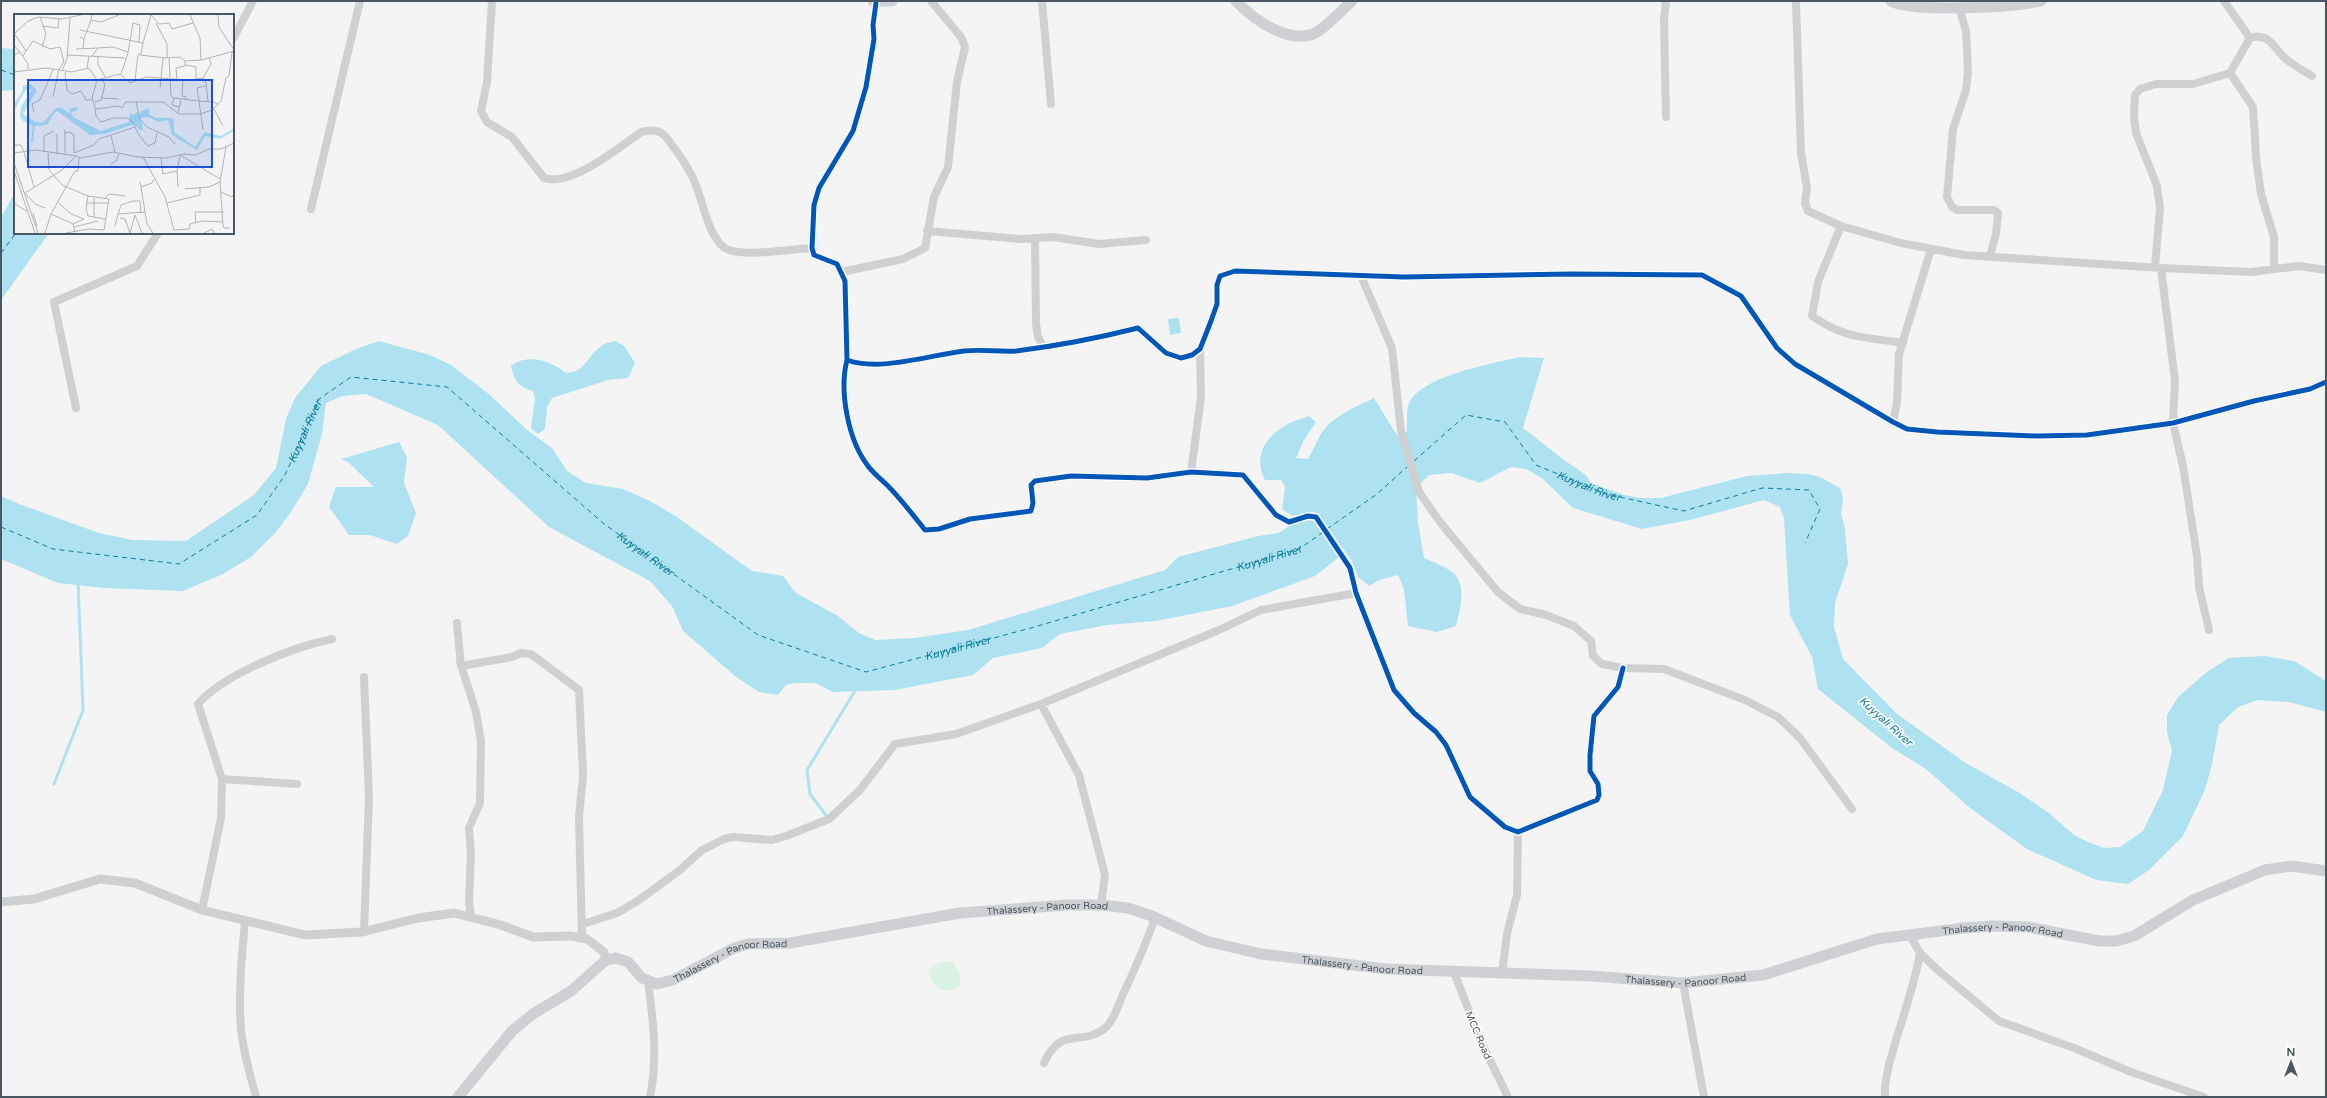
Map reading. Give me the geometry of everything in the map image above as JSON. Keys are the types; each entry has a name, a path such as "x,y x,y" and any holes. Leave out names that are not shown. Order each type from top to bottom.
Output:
{"main road":[{"path":"874,2 892,1"},
{"path":"1236,1 1272,28 1287,35 1305,36 1319,31 1350,2"},
{"path":"1891,1 1899,6 1959,7 2041,1"},
{"name":"Thalassery - Panoor Road","path":"648,981 657,984 673,980 734,948 748,944 790,943 960,913 1067,905 1101,905 1128,908 1155,918 1206,941 1254,952 1386,969 1502,973 1683,983 1763,975 1863,943 1909,934 1993,926 2028,927 2099,941 2116,941 2134,936 2194,900 2265,870 2291,866 2326,871"},
{"path":"458,1097 512,1031 533,1014 571,991 606,960 616,958 628,962 642,978 648,981"}],"street":[{"path":"234,37 252,1"},
{"path":"311,209 360,1"},
{"path":"492,1 487,82 481,111 487,122 499,131 512,137 544,178 552,181 561,180 580,172 641,132 652,130 663,133 684,162 696,184 716,240 725,248 738,253 812,248"},
{"path":"842,272 871,267 914,254 924,248 934,197 948,167 957,82 965,47 961,37 931,1"},
{"path":"1042,1 1051,104"},
{"path":"1666,1 1664,20 1666,117"},
{"path":"1796,1 1801,152 1807,188 1805,203 1808,211 1841,226 1931,249 1964,255 2251,272 2299,266 2326,270"},
{"path":"2224,1 2250,38"},
{"path":"874,2 874,38 866,87 853,131 819,188 814,205 812,248 814,255 837,264 845,281 847,360 844,385 845,405 858,450 868,467 888,486 925,530 939,528 970,519 1031,511 1033,503 1030,485 1035,481 1071,476 1147,478 1191,472 1243,475 1276,515 1289,522 1308,516 1316,517 1350,568 1356,593 1394,690 1446,745 1470,797 1505,826 1518,832 1597,800 1599,795 1598,784 1590,771 1594,716 1618,687 1623,668"},
{"path":"1959,7 1966,31 1968,72 1966,90 1953,130 1947,197 1952,207 1957,210 1994,210 1998,213 1996,234 1990,256"},
{"path":"2209,630 2199,587 2197,556 2183,466 2173,422 2176,381 2158,267 2160,208 2157,186 2136,133 2134,117 2136,95 2140,89 2156,84 2193,84 2230,73 2250,38 2259,35 2267,38 2288,62 2312,76"},
{"path":"2230,73 2253,107 2256,157 2261,194 2274,237 2274,269"},
{"path":"1841,226 1818,282 1812,316 1829,327 1846,334 1861,338 1903,343"},
{"path":"927,231 1035,239 1053,237 1099,244 1146,240"},
{"path":"76,408 54,302 137,266 157,234"},
{"path":"1035,239 1036,324 1038,337 1043,346"},
{"path":"1893,422 1897,402 1899,354 1931,249"},
{"path":"1191,472 1201,397 1200,349 1217,304 1217,285 1220,276 1235,271 1361,276 1702,275 1741,296 1777,348 1795,364 1907,429 1937,432 2037,436 2087,435 2173,422 2254,401 2310,389 2326,382"},
{"path":"1361,276 1392,348 1401,431 1419,492 1440,522 1498,592 1520,609 1546,615 1574,626 1591,642 1593,656 1602,664 1623,668 1664,669 1745,700 1778,717 1800,738 1852,809"},
{"path":"847,360 858,364 899,362 966,351 1014,351 1105,337 1138,328 1166,353 1171,355 1182,358 1192,355 1200,349"},
{"path":"583,924 617,913 639,900 680,870 702,850 724,839 733,837 772,840 829,819 860,790 895,744 956,734 1041,704 1219,630 1261,610 1356,593"},
{"path":"457,623 461,666"},
{"path":"202,910 221,818 222,779 198,704 215,689 231,679 287,651 332,639"},
{"path":"456,644 461,666 476,712 482,741 480,802 469,828 471,854 469,901 471,918"},
{"path":"461,666 512,657 521,653 531,654 579,690 583,776 579,840 583,924 582,938"},
{"path":"364,677 368,805 364,932"},
{"path":"1041,704 1079,775 1105,875 1101,905"},
{"path":"222,779 297,784"},
{"path":"1502,973 1507,934 1517,895 1518,832"},
{"path":"1,902 34,899 100,879 135,883 202,910 305,934 364,932 418,918 454,913 501,925 533,937 587,939 604,952 606,960"},
{"path":"1044,1063 1050,1049 1064,1040 1093,1035 1104,1029 1113,1019 1140,960 1155,918"},
{"path":"245,921 242,959 241,1027 248,1072 256,1097"},
{"path":"1909,934 1920,953 1999,1021 2074,1048 2131,1072 2204,1097"},
{"path":"1886,1097 1885,1087 1888,1066 1913,985 1920,953"},
{"name":"MCC Road","path":"1454,972 1481,1042 1508,1097"},
{"path":"648,981 654,1035 654,1061 650,1097"},
{"path":"1683,983 1704,1097"}],"green space":[{"path":"940,962 953,962 959,972 961,985 951,990 939,990 933,983 928,970"}],"water":[{"path":"1,48 14,49 14,90 1,91"},
{"path":"14,194 14,234 48,234 1,300 1,218"},
{"path":"1179,318 1181,333 1170,335 1168,319"},
{"name":"Kuyyali River","path":"379,341 430,355 451,365 490,395 527,430 552,448 567,471 586,483 623,489 650,501 677,517 752,571 783,576 796,593 838,616 859,633 875,640 915,638 968,630 1165,570 1178,557 1258,536 1279,533 1289,526 1311,518 1315,520 1339,557 1315,576 1232,606 1156,621 1107,625 1060,634 1042,648 993,658 973,675 894,690 833,692 815,683 795,683 786,685 778,695 759,692 735,676 683,631 672,606 650,581 549,527 438,425 366,394 342,396 326,403 322,434 308,484 291,512 276,532 251,557 223,574 183,591 104,588 58,583 1,559 1,496 99,533 133,540 186,541 254,495 276,468 286,419 295,398 321,366 356,349"},
{"path":"616,341 624,346 635,363 628,378 608,380 552,398 547,407 545,429 538,434 531,428 535,398 533,391 524,388 518,383 511,366 518,362 532,359 546,362 566,373 574,372 585,364 599,347"},
{"name":"Kuyyali River","path":"1520,357 1544,358 1523,428 1586,475 1591,483 1624,495 1641,498 1661,498 1747,476 1790,473 1808,474 1820,477 1840,488 1843,498 1841,514 1845,529 1848,564 1835,603 1834,627 1843,659 1896,713 1964,762 2018,792 2049,813 2074,835 2090,843 2105,848 2120,847 2143,831 2163,790 2172,751 2167,732 2167,715 2178,697 2208,671 2229,658 2264,656 2294,661 2326,681 2326,712 2289,702 2258,700 2238,707 2219,725 2212,764 2205,790 2183,836 2149,870 2128,884 2096,880 2027,849 1970,808 1926,769 1892,748 1818,689 1812,657 1790,615 1784,519 1780,507 1764,500 1690,520 1642,529 1573,508 1543,479 1526,469 1511,467 1480,483 1451,473 1429,475 1416,488 1418,523 1424,558 1446,568 1457,577 1460,584 1462,598 1456,626 1437,632 1408,626 1404,589 1398,575 1379,580 1369,586 1358,577 1352,561 1317,513 1312,512 1292,516 1282,509 1285,486 1281,480 1265,480 1260,465 1262,450 1270,437 1276,432 1289,424 1309,416 1316,422 1304,440 1296,458 1308,459 1321,434 1331,422 1374,398 1398,437 1407,431 1407,413 1409,403 1417,393 1428,385 1459,372"},
{"path":"399,442 407,457 404,483 416,513 408,536 397,544 370,535 349,535 329,507 336,487 374,487 348,462 341,459"}],"waterway":[{"path":"54,784 83,710 78,581"},
{"path":"828,818 810,794 807,770 856,689"}],"ferry route":[{"path":"1,70 14,75"},
{"path":"1,253 15,234"},
{"path":"1,527 53,549 179,564 257,515 285,475 319,399 351,377 447,387 603,523 758,635 866,672 1031,628 1299,549 1322,533"},
{"path":"1414,461 1466,415 1505,422 1536,465 1606,494 1684,511 1762,488 1809,490 1820,509 1805,543"},
{"path":"1327,529 1377,494 1407,467"}],"cycle path":[{"path":"876,3 873,25 874,39 866,87 853,131 819,188 814,205 812,248 814,255 837,264 845,281 847,360 874,364 905,362 964,351 1016,351 1047,347 1138,328 1166,353 1181,358 1192,355 1200,349 1217,304 1217,285 1220,276 1235,271 1404,277 1571,274 1702,275 1741,296 1777,348 1795,364 1907,429 1937,432 2037,436 2087,435 2173,423 2254,401 2310,389 2326,382"},
{"path":"847,360 844,386 845,400 850,429 855,443 870,469 907,507 925,530 939,529 970,519 1031,511 1033,503 1031,485 1035,481 1071,476 1147,478 1191,472 1243,475 1276,515 1289,522 1308,516 1316,517 1350,568 1356,593 1394,690 1414,713 1436,732 1446,745 1470,797 1505,827 1518,832 1597,800 1599,795 1598,784 1590,771 1594,716 1618,687 1623,668"}]}
